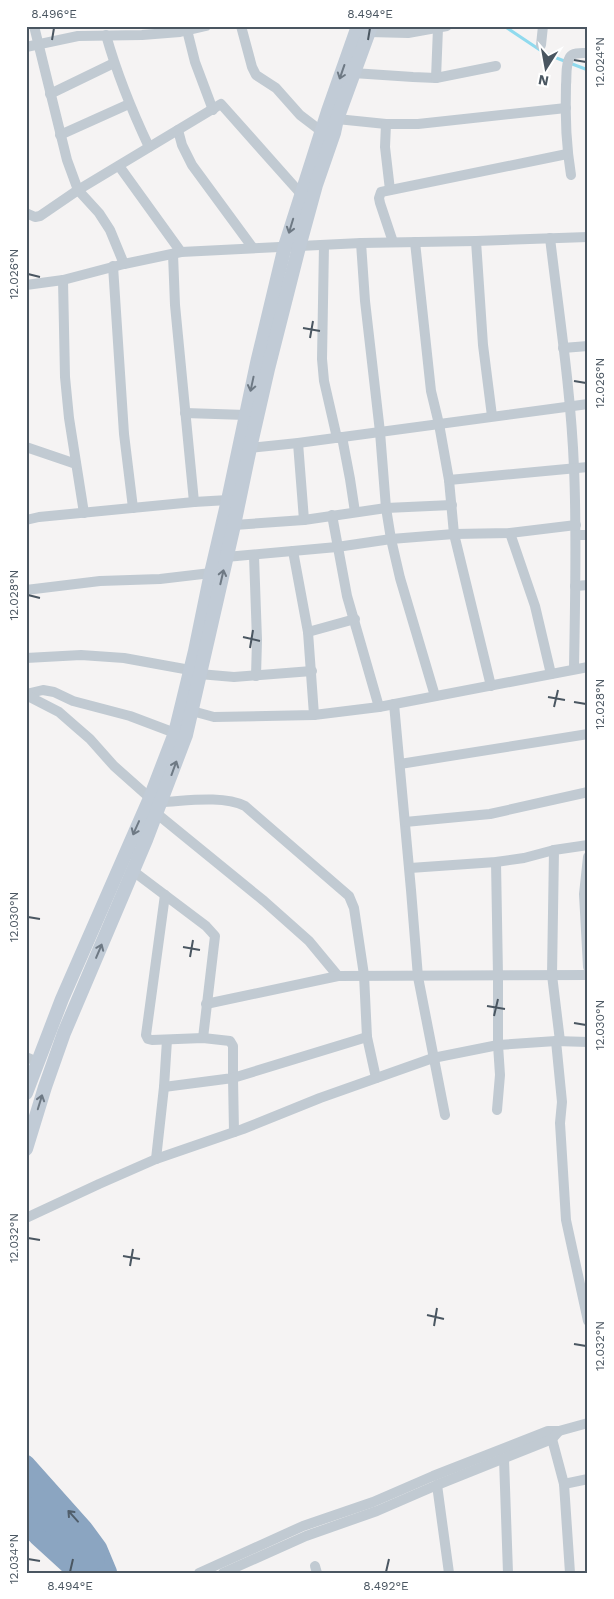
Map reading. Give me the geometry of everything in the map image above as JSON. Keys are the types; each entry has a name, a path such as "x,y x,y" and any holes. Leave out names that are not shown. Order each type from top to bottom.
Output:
{"highway":[{"path":"26,1464 84,1529 98,1548 108,1572"},
{"path":"26,1485 108,1572"},
{"path":"26,1504 90,1573"},
{"path":"26,1524 63,1562 84,1573"}],"main road":[{"path":"26,1093 32,1060 156,804 186,735 192,712 195,672 211,573 285,246 321,131 366,28"},
{"path":"26,1149 64,1033 133,871 156,804 175,733 195,672 226,557 250,448 299,247 337,119 353,73 362,54 366,28"}],"street":[{"path":"34,26 67,160 78,190 99,213 110,230 118,265 124,434 133,508"},
{"path":"26,46 78,36 142,35 206,26"},
{"path":"241,26 256,75 276,88 300,115 321,131"},
{"path":"541,45 543,26"},
{"path":"366,28 408,33 442,27 436,78"},
{"path":"187,30 195,62 213,110"},
{"path":"106,35 129,104 149,148"},
{"path":"571,175 567,154 568,62 574,54 588,53"},
{"path":"50,94 114,63"},
{"path":"353,73 436,78 496,66"},
{"path":"60,135 129,104"},
{"path":"26,213 35,217 40,216 78,190 221,104 301,194"},
{"path":"337,119 386,124 427,123 566,108"},
{"path":"386,124 385,147 390,190"},
{"path":"178,130 182,145 192,165 253,248"},
{"path":"393,242 379,198 381,192 567,154"},
{"path":"119,166 177,253 175,305 194,502"},
{"path":"26,285 63,280 118,265 177,253 361,243 588,237"},
{"path":"550,238 570,406 574,468 576,530 574,669"},
{"path":"476,241 483,345 492,416"},
{"path":"415,242 431,391 449,480 454,534 491,686"},
{"path":"361,243 386,508 400,578 435,696"},
{"path":"324,245 322,360 324,381 350,479 355,512"},
{"path":"63,280 65,377 69,418 84,513"},
{"path":"563,348 588,346"},
{"path":"250,448 339,438 588,404"},
{"path":"185,413 246,415"},
{"path":"298,443 304,520"},
{"path":"26,447 76,464"},
{"path":"449,480 588,467"},
{"path":"26,520 39,517 228,500"},
{"path":"234,525 304,520 386,508 452,505"},
{"path":"332,515 347,596 378,707"},
{"path":"226,557 254,556 392,539 454,534 576,530 588,534"},
{"path":"510,533 535,606 551,674"},
{"path":"293,551 308,632 314,715"},
{"path":"254,556 257,640 256,676"},
{"path":"26,590 100,581 211,573"},
{"path":"575,586 588,586"},
{"path":"308,632 354,619"},
{"path":"26,658 81,655 124,658 195,672 234,677 312,671"},
{"path":"192,712 214,717 314,715 378,707 588,667"},
{"path":"26,695 43,690 54,692 73,701 130,716 175,733"},
{"path":"26,695 58,712 90,739 114,766 309,941 338,976"},
{"path":"65,718 73,701"},
{"path":"394,704 410,868 418,977 445,1114"},
{"path":"400,764 588,734"},
{"path":"405,822 490,814 588,792"},
{"path":"156,804 237,802 245,806 348,896 354,908 364,975 367,1037 376,1078"},
{"path":"410,868 496,862 588,845"},
{"path":"554,850 552,975 562,1102 560,1123 566,1220 588,1321"},
{"path":"588,857 584,894 588,968"},
{"path":"496,862 500,1075 497,1110"},
{"path":"133,871 206,926 215,936 203,1038"},
{"path":"165,895 146,1034 148,1039 203,1038 226,1040 232,1043 234,1132"},
{"path":"206,1004 338,976 588,975"},
{"path":"164,1087 233,1078 367,1037"},
{"path":"156,1159 167,1040"},
{"path":"26,1218 156,1159 433,1058 498,1045 558,1041 588,1042"},
{"path":"199,1573 303,1526 373,1502 433,1476 548,1431 560,1431 588,1423"},
{"path":"222,1573 297,1539 377,1511 552,1439 560,1431"},
{"path":"552,1439 564,1484 570,1573"},
{"path":"504,1459 508,1573"},
{"path":"564,1484 588,1479"},
{"path":"437,1485 448,1573"}],"waterway":[{"path":"504,26 546,54 588,70"}]}
